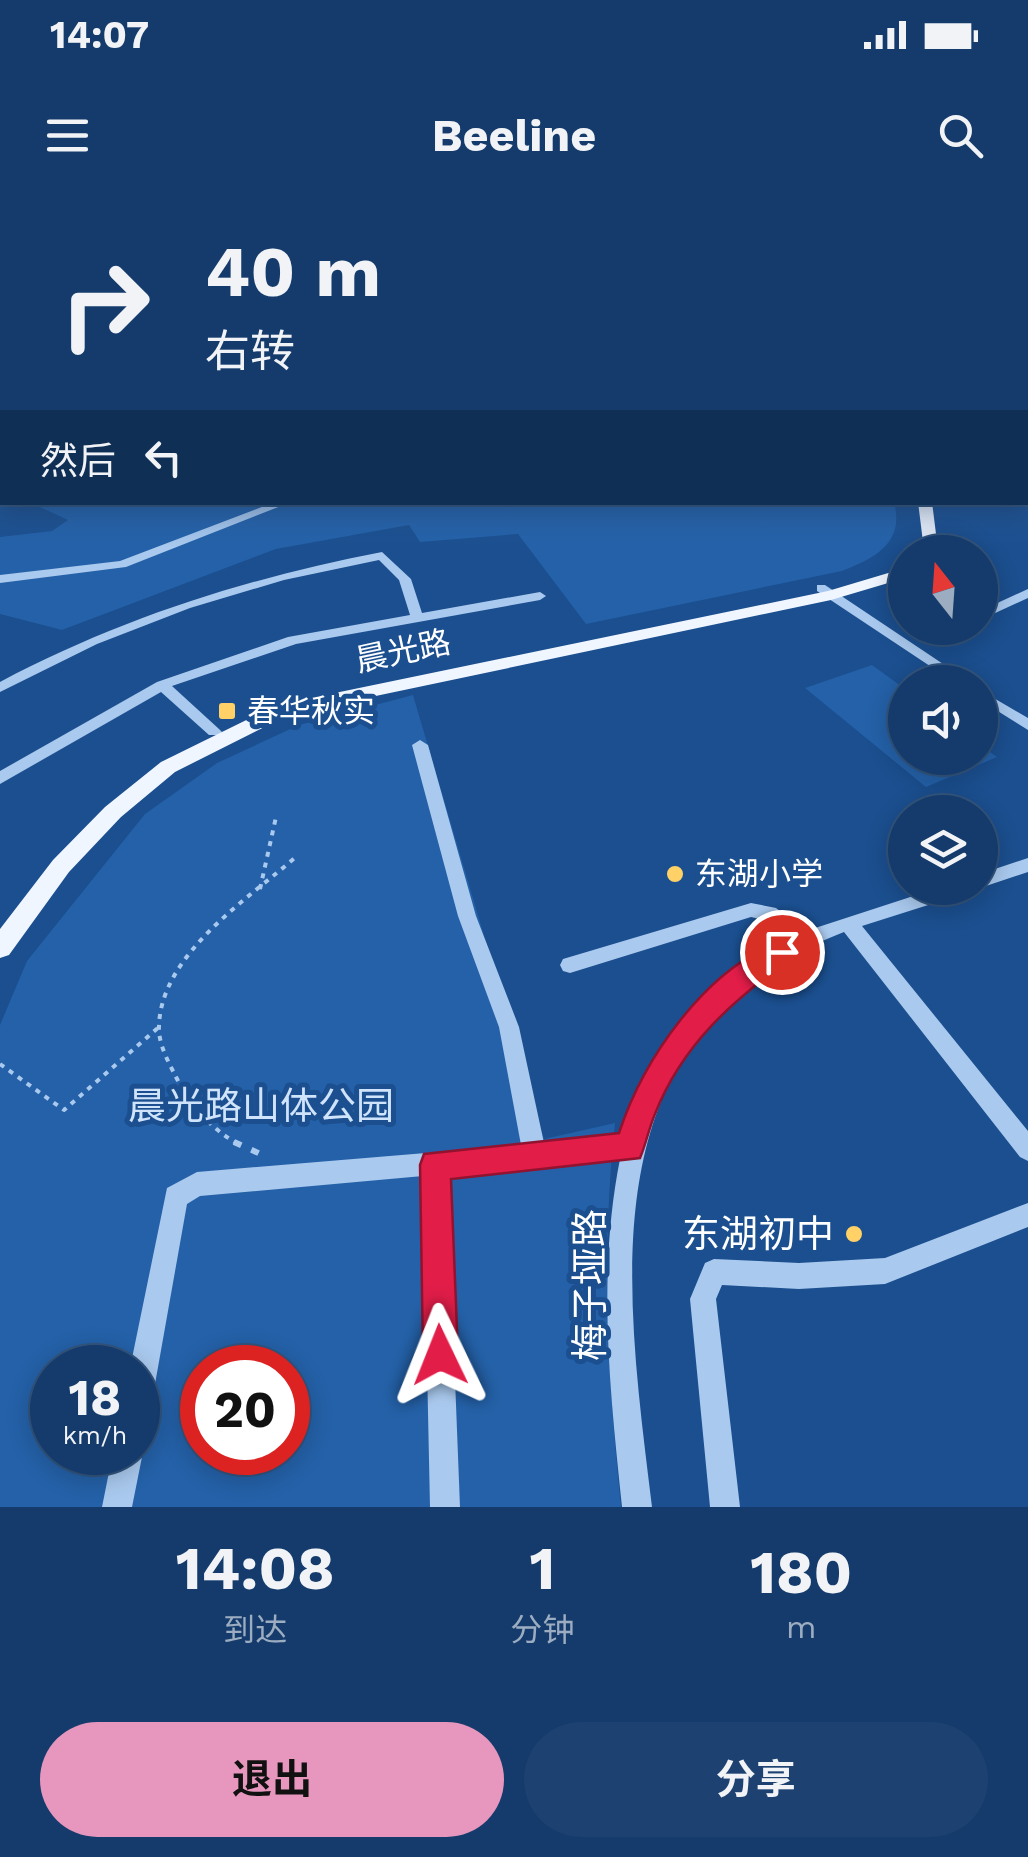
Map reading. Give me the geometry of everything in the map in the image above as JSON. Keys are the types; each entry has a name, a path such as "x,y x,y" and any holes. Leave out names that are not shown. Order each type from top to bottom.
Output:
{"main road":[{"path":"910,505 916,535"},
{"path":"925,505 929,535"},
{"name":"晨光路","path":"0,925 50,861 103,808 160,761 282,701 386,676 826,592 888,571"},
{"name":"晨光路","path":"0,948 60,866 113,812 168,768 284,709 888,577"}],"street":[{"path":"0,579 122,564 278,505"},
{"path":"0,688 135,620 296,571 382,556 405,579 418,617"},
{"path":"826,592 937,665"},
{"path":"998,607 1028,593"},
{"path":"4,769 162,685 293,640 540,596"},
{"path":"1008,602 1028,611"},
{"path":"162,685 214,732"},
{"path":"998,706 1028,726"},
{"path":"420,745 467,916 509,1027 535,1158"},
{"path":"998,875 1028,865"},
{"name":"梅子垭路","path":"637,1507 618,1278 629,1147 642,1106 690,1026 735,983 803,940 908,905"},
{"path":"570,965 751,910 770,913 803,940"},
{"path":"850,924 1028,1150"},
{"path":"148,1345 176,1197 197,1184 629,1147"},
{"path":"435,1165 445,1507"},
{"path":"725,1507 704,1299 714,1272 799,1276 885,1271 1028,1215"},
{"path":"117,1507 123,1475"}],"path":[{"path":"260,889 276,817"},
{"path":"0,1064 64,1110 159,1027 178,972 213,931 297,856"},
{"path":"159,1027 169,1062 198,1116 221,1136 270,1158 288,1175"}],"green space":[{"path":"36,505 894,505 896,516 895,528 884,547 842,571 586,624 518,534 420,542 409,525 276,549 62,630 0,614 0,537 52,531 68,520"},
{"path":"872,665 888,677 888,756 805,688"},
{"name":"晨光路山体公园","path":"413,695 544,1139 615,1123 608,1219 608,1315 621,1507 0,1507 0,1025 27,961 145,814 217,763 299,725"},
{"path":"911,775 954,775 926,787"}],"place":[{"name":"春华秋实","path":"227,711"},
{"name":"东湖小学","path":"675,874"},
{"name":"东湖初中","path":"854,1234"}],"route":[{"path":"440,1355 435,1165 629,1147 642,1106 690,1026 723,993 782,952"}]}
